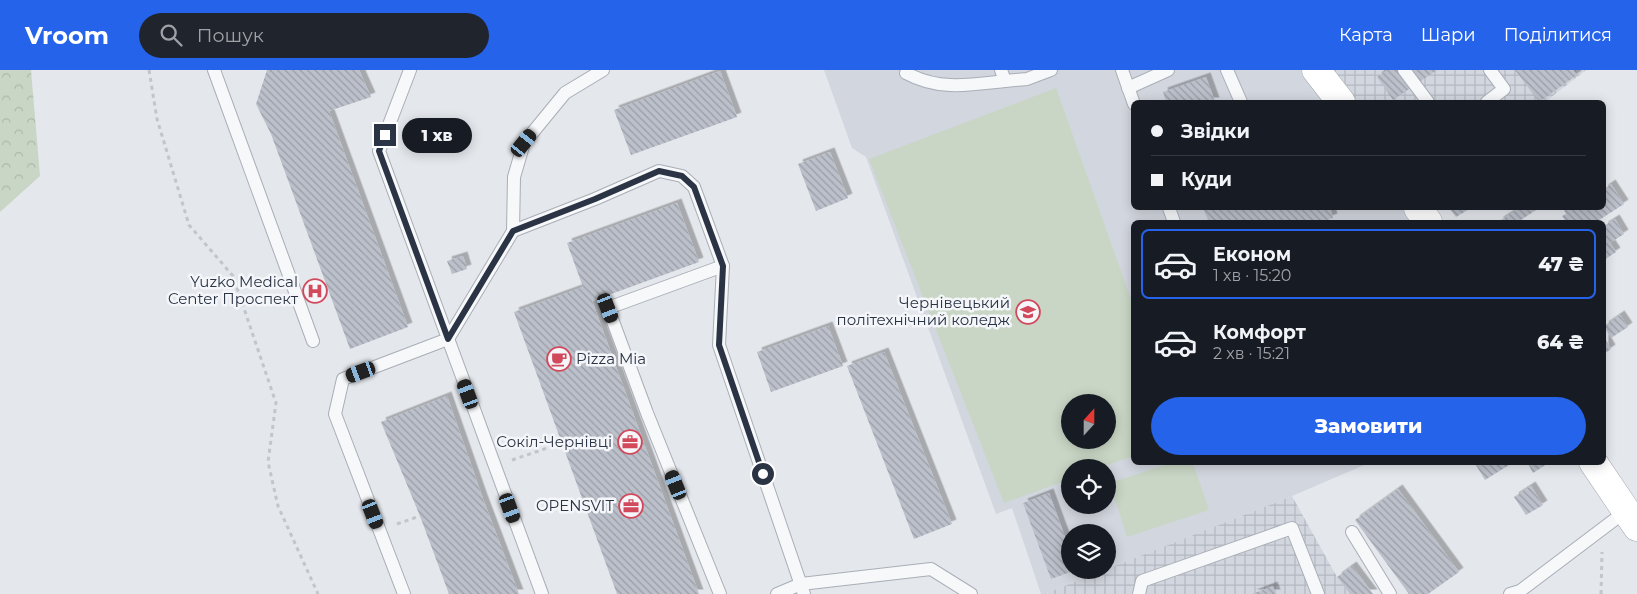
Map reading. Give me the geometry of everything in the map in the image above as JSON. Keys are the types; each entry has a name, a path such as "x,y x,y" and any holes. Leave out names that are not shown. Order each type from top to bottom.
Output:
{"street":[{"path":"1316,70 1339,100"},
{"path":"1595,465 1631,519"}],"lane":[{"path":"214,70 313,342"},
{"path":"410,70 379,151 542,594"},
{"path":"404,594 335,414 343,379 448,339 513,231 514,177 524,143 565,93 603,70"},
{"path":"906,73 919,80 937,84 964,85 1003,76 1027,79 1051,70"},
{"path":"1122,70 1132,100"},
{"path":"1128,88 1168,70"},
{"path":"1227,70 1240,100"},
{"path":"1404,70 1426,100"},
{"path":"1490,70 1504,89 1490,100"},
{"path":"513,231 595,199 659,171 682,176 694,187 723,266 719,345 802,589"},
{"path":"720,594 647,413 608,308 723,266"},
{"path":"1510,594 1520,591 1603,529 1631,519"},
{"path":"1139,594 1142,581 1292,528 1318,594"},
{"path":"1352,532 1390,594"},
{"path":"777,594 931,569 971,594"}],"path":[{"path":"149,70 157,119 189,225 233,276 276,404 268,462 278,506 318,594"},
{"path":"494,466 562,443"},
{"path":"379,531 420,516"},
{"path":"1601,594 1603,529"}],"shaded area":[{"name":"Чернівецький політехнічний коледж","path":"824,70 1320,70 1342,100 1131,100 1131,210 1421,210 1429,220 1131,220 1131,465 1364,465 1292,496 1116,566 1116,524 1061,524 1061,579 1082,579 1044,594 1041,594 1012,508 996,514 866,157 852,148"},
{"path":"1320,70 1586,70 1548,100 1342,100"},
{"path":"1292,496 1337,577 1350,594 1044,594 1082,579 1116,579 1116,566"}],"green space":[{"path":"0,70 31,70 40,176 0,212"},
{"path":"1056,88 1131,300 1131,457 1116,462 1116,459 1061,459 1061,482 1004,503 869,159"},
{"path":"1164,465 1194,465 1209,510 1127,537 1116,502 1116,481"}],"building":[{"path":"267,70 359,70 371,97 329,111 408,327 350,349 271,134 256,104"},
{"path":"1387,70 1437,70 1393,100 1377,77"},
{"path":"1515,70 1573,70 1577,75 1542,100 1538,100"},
{"path":"720,71 737,117 631,155 614,110"},
{"path":"1206,77 1214,100 1165,100 1163,92"},
{"path":"830,152 848,198 816,211 798,164"},
{"path":"1611,184 1624,204 1599,220 1565,220 1562,216 1566,214 1564,210 1606,210 1606,188"},
{"path":"677,203 699,262 592,301 699,594 617,594 514,312 583,287 567,243"},
{"path":"1204,210 1331,210 1333,218 1328,220 1208,220"},
{"path":"1451,210 1468,210 1456,217"},
{"path":"1516,210 1536,210 1521,220 1501,220"},
{"path":"1615,219 1624,234 1610,243 1616,252 1606,259 1606,225"},
{"path":"463,256 467,269 452,274 447,261"},
{"path":"1620,315 1628,327 1611,338 1606,329 1606,325"},
{"path":"828,326 843,366 771,392 757,352"},
{"path":"1606,340 1611,349 1606,353"},
{"path":"884,352 952,524 914,539 847,366"},
{"path":"447,396 519,594 449,594 420,516 381,422"},
{"path":"1476,465 1509,465 1485,480"},
{"path":"1529,465 1545,465 1533,473"},
{"path":"1531,486 1543,505 1526,515 1514,497"},
{"path":"1398,489 1459,572 1428,594 1409,594 1355,520"},
{"path":"1049,493 1061,526 1061,575 1051,579 1023,503"},
{"path":"1352,566 1373,594 1350,594 1337,577"},
{"path":"1273,586 1276,594 1252,594"}],"place":[{"name":"Yuzko Medical Center Проспект","path":"315,291"},
{"name":"Чернівецький політехнічний коледж","path":"1028,312"},
{"name":"Pizza Mia","path":"559,359"},
{"name":"Сокіл-Чернівці","path":"630,442"},
{"name":"OPENSVIT","path":"631,506"}],"route":[{"path":"385,135 379,151 448,339 513,231 595,199 659,171 682,176 694,187 723,266 719,345 763,474"}]}
